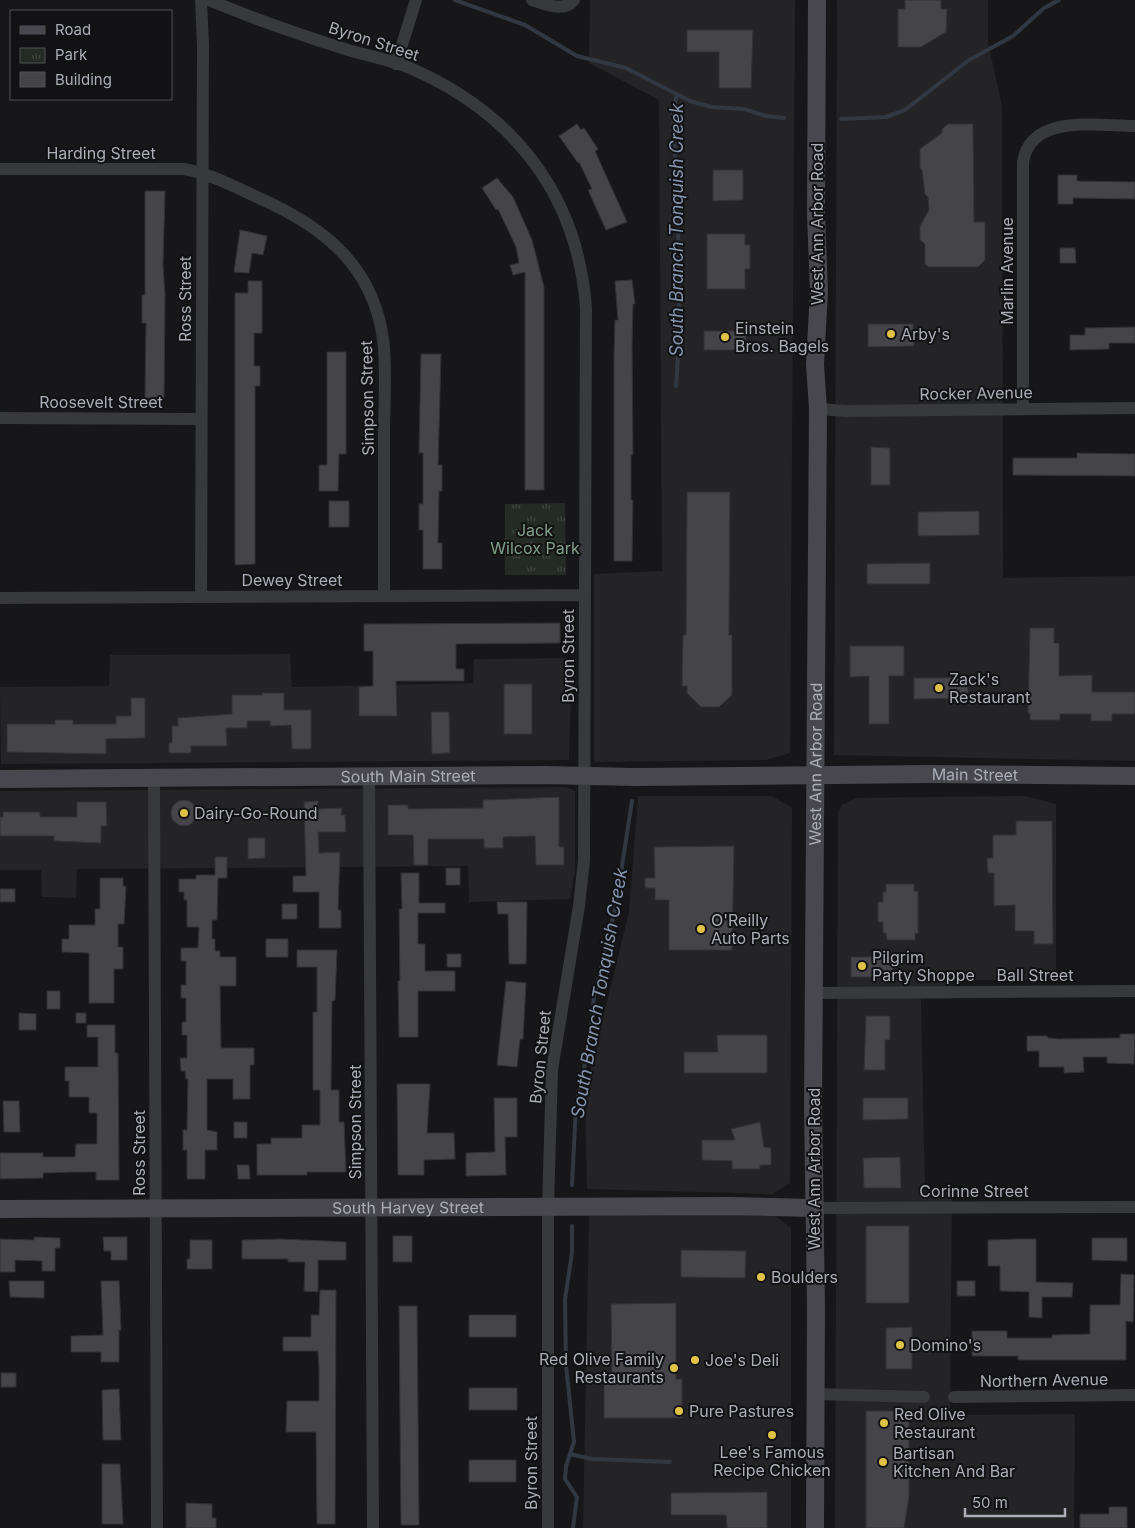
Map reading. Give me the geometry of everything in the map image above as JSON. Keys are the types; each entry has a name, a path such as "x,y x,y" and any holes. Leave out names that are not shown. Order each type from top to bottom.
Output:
{"main road":[{"name":"West Ann Arbor Road","path":"815,1528 815,774 818,408 815,364 819,292 817,0"},
{"name":"Main Street","path":"815,774 1135,776"},
{"name":"South Main Street","path":"0,779 815,774"},
{"name":"South Harvey Street","path":"0,1209 729,1206 814,1208"}],"street":[{"name":"Ross Street","path":"201,0 201,597"},
{"name":"Byron Street","path":"209,0 243,14 409,68 456,92 499,122 522,146 558,199 570,228 582,271 586,309 584,860 582,887 552,1070 548,1207 548,1528"},
{"path":"396,64 416,0"},
{"path":"532,0 564,7 570,5 574,0"},
{"name":"Marlin Avenue","path":"1023,408 1023,162 1026,149 1035,137 1056,127 1135,126"},
{"name":"Harding Street","path":"0,169 177,169 202,172"},
{"name":"Simpson Street","path":"202,172 275,205 311,224 346,255 370,292 380,322 384,354 384,596"},
{"name":"Rocker Avenue","path":"818,408 846,411 1135,408"},
{"name":"Roosevelt Street","path":"0,418 201,419"},
{"name":"Dewey Street","path":"0,598 585,595"},
{"name":"Simpson Street","path":"369,777 373,1528"},
{"name":"Ross Street","path":"154,778 157,1528"},
{"name":"Ball Street","path":"815,993 1135,991"},
{"name":"Corinne Street","path":"814,1208 1135,1207"},
{"path":"815,1394 924,1397"},
{"name":"Northern Avenue","path":"954,1397 1135,1396"}],"shaded area":[{"path":"590,0 795,0 790,753 766,760 594,762 594,574 662,571 659,100 589,63"},
{"path":"837,0 988,0 988,42 1002,106 1003,578 1135,576 1135,761 834,755"},
{"path":"290,654 292,687 473,683 474,659 572,658 569,760 1,764 0,687 109,686 110,655"},
{"path":"566,787 575,791 575,870 570,899 469,902 468,866 77,869 76,898 42,897 41,870 0,870 0,791"},
{"path":"638,796 772,796 792,808 790,1183 773,1194 587,1189 585,1093 629,912"},
{"path":"1026,796 1056,804 1056,980 951,980 951,999 921,999 925,1193 952,1194 950,1415 1075,1414 1074,1528 835,1528 838,813 842,805 857,798"},
{"path":"773,1214 791,1228 791,1528 583,1528 589,1215"}],"green space":[{"name":"Jack Wilcox Park","path":"565,503 566,575 505,575 505,504"}],"building":[{"path":"905,0 941,0 941,9 947,9 946,32 921,47 898,47 898,9 905,9"},
{"path":"687,30 753,30 751,88 719,88 719,52 687,52"},
{"path":"577,124 581,130 584,128 598,149 595,151 627,222 606,230 588,190 592,189 579,162 559,136"},
{"path":"948,124 973,124 974,222 985,222 985,260 978,267 929,267 925,264 925,244 920,240 920,226 929,210 928,197 925,194 922,170 920,168 920,149 942,133 942,129"},
{"path":"713,170 743,170 743,200 713,201"},
{"path":"1058,175 1077,175 1077,181 1135,182 1135,199 1073,198 1073,204 1058,204"},
{"path":"497,178 513,197 532,240 544,287 544,490 525,490 525,272 513,275 510,265 519,263 516,247 498,209 496,210 482,188"},
{"path":"145,191 165,191 163,265 165,295 164,398 145,398 146,323 142,323 142,295 145,295"},
{"path":"240,230 267,236 263,255 252,253 249,273 234,272"},
{"path":"707,234 745,234 745,245 750,245 750,269 745,269 745,289 707,289"},
{"path":"1060,248 1075,248 1076,263 1060,263"},
{"path":"632,280 635,304 633,304 632,344 632,561 614,561 614,356 615,320 618,320 615,281"},
{"path":"248,281 262,281 262,333 254,333 254,366 260,366 260,386 255,386 255,564 235,565 235,293 248,293"},
{"path":"868,324 913,324 914,346 868,347"},
{"path":"1135,327 1135,343 1109,343 1109,349 1070,350 1070,335 1085,335 1085,328"},
{"path":"704,331 746,331 746,350 704,350"},
{"path":"327,352 346,352 346,454 339,454 338,491 319,491 319,465 327,465"},
{"path":"421,354 441,354 438,465 442,465 442,491 439,491 438,543 442,543 442,569 423,569 423,530 419,530 419,504 423,504 423,453 419,453"},
{"path":"871,447 890,448 890,485 871,485"},
{"path":"1077,453 1135,454 1135,476 1013,475 1013,458 1077,458"},
{"path":"687,492 730,492 729,635 732,635 732,695 719,707 701,707 687,693 687,686 682,686 683,635 686,635"},
{"path":"329,501 349,501 349,527 329,527"},
{"path":"979,511 979,535 918,536 918,512"},
{"path":"930,563 930,584 867,584 867,564"},
{"path":"560,623 560,643 456,644 456,669 464,669 464,681 396,681 397,716 359,716 359,687 373,686 373,651 364,651 364,624"},
{"path":"1030,628 1054,628 1054,643 1059,643 1059,676 1092,675 1092,692 1135,692 1135,714 1112,714 1112,721 1091,721 1091,714 1060,714 1060,720 1030,720 1030,713 1028,713"},
{"path":"850,646 904,646 904,676 889,676 889,724 869,724 869,676 850,677"},
{"path":"914,678 968,678 968,698 914,699"},
{"path":"504,684 532,684 532,734 504,734"},
{"path":"262,693 284,693 284,710 311,710 311,749 292,749 291,725 270,726 270,721 247,721 247,728 226,728 227,746 191,746 191,753 169,753 169,743 172,743 172,726 178,726 178,718 232,714 232,695 262,695"},
{"path":"131,698 145,698 145,738 106,739 106,754 7,752 7,724 55,724 55,720 73,720 73,724 116,724 116,716 131,716"},
{"path":"431,712 449,712 450,753 432,754"},
{"path":"559,797 559,847 564,847 564,865 536,865 535,836 503,837 503,848 484,848 484,839 428,839 428,865 414,865 413,835 388,835 388,805 408,805 408,809 483,808 483,800"},
{"path":"184,800 193,804 197,813 193,822 184,826 175,822 171,813 175,804"},
{"path":"318,801 318,809 342,808 341,815 345,815 346,832 318,832 319,853 340,852 338,910 341,910 341,928 319,928 319,892 293,892 293,876 306,876 304,802"},
{"path":"77,802 106,802 107,826 101,826 101,843 54,841 54,836 0,836 0,817 3,817 3,812 40,812 40,817 77,817"},
{"path":"1016,821 1052,821 1053,944 1034,944 1034,931 1015,931 1015,905 994,906 994,873 988,873 987,858 993,858 993,835 1016,835"},
{"path":"248,838 265,838 265,858 248,859"},
{"path":"734,846 732,950 669,950 669,900 655,900 655,888 645,888 645,878 655,878 654,847"},
{"path":"215,857 227,857 227,878 218,878 217,920 212,920 212,939 215,939 215,951 220,951 220,957 236,957 236,986 220,986 221,1048 254,1048 254,1065 250,1065 250,1099 233,1099 233,1079 207,1079 207,1130 217,1132 217,1150 205,1150 205,1179 187,1179 187,1150 183,1150 183,1130 187,1130 188,1079 186,1079 185,1071 181,1071 180,1058 187,1058 187,1035 182,1035 182,1022 186,1022 186,998 181,998 181,985 186,985 186,961 181,961 181,948 198,948 199,927 187,927 187,900 184,900 184,892 179,892 179,879 196,879 196,875 215,875"},
{"path":"446,868 460,868 460,885 446,885"},
{"path":"401,873 419,873 419,903 445,903 445,913 418,913 418,944 425,944 425,971 455,971 455,991 418,991 418,1037 399,1037 398,981 400,981 399,909 402,909"},
{"path":"100,878 123,878 123,886 126,886 124,924 118,924 118,947 123,947 123,969 114,969 114,1003 89,1003 89,953 62,952 62,939 69,939 69,925 95,925 95,909 100,909"},
{"path":"886,884 914,884 914,891 918,891 918,934 915,933 915,940 887,940 886,933 883,933 883,922 878,922 878,902 883,902 883,892 886,892"},
{"path":"0,889 15,889 15,902 0,902"},
{"path":"497,902 527,902 526,964 509,964 508,914 498,914"},
{"path":"282,904 297,904 297,919 282,919"},
{"path":"266,939 288,939 288,957 266,957"},
{"path":"297,950 337,950 335,1000 332,1001 331,1090 339,1090 339,1122 344,1122 346,1172 307,1172 307,1175 257,1175 257,1144 271,1144 271,1138 302,1138 302,1125 320,1125 320,1090 313,1090 313,1012 317,1012 317,967 297,967"},
{"path":"447,954 461,954 461,967 447,967"},
{"path":"851,957 893,957 893,977 851,977"},
{"path":"506,981 526,983 523,1039 520,1039 517,1067 497,1065"},
{"path":"47,991 60,991 60,1009 47,1009"},
{"path":"19,1013 36,1014 36,1030 19,1030"},
{"path":"76,1013 86,1013 86,1023 76,1023"},
{"path":"866,1016 890,1016 890,1040 885,1040 885,1070 864,1070"},
{"path":"87,1025 115,1025 115,1053 118,1053 119,1180 96,1180 96,1172 43,1173 43,1178 0,1179 0,1153 43,1153 43,1157 75,1157 76,1144 97,1144 97,1113 89,1113 89,1097 69,1097 69,1081 65,1081 65,1067 98,1067 98,1037 87,1037"},
{"path":"1120,1034 1135,1034 1134,1064 1107,1063 1107,1057 1083,1057 1084,1072 1064,1073 1064,1067 1039,1067 1039,1051 1027,1051 1027,1036 1047,1036 1048,1038 1059,1039 1120,1038"},
{"path":"717,1035 767,1035 767,1073 684,1073 684,1052 718,1052"},
{"path":"397,1084 430,1084 427,1133 454,1133 455,1159 424,1160 424,1175 398,1175"},
{"path":"494,1098 517,1098 517,1137 505,1137 506,1175 466,1176 466,1153 495,1152"},
{"path":"863,1098 908,1098 908,1119 863,1120"},
{"path":"3,1101 19,1101 20,1132 4,1132"},
{"path":"234,1122 247,1122 247,1138 234,1138"},
{"path":"760,1122 764,1147 771,1148 771,1165 760,1165 760,1169 732,1169 732,1161 702,1160 702,1140 735,1140 731,1129"},
{"path":"900,1157 901,1188 864,1188 863,1158"},
{"path":"237,1165 249,1165 250,1179 238,1179"},
{"path":"866,1226 909,1226 909,1303 866,1303"},
{"path":"393,1236 412,1236 412,1262 393,1262"},
{"path":"34,1237 60,1238 60,1248 55,1248 55,1271 42,1271 42,1261 15,1260 15,1272 0,1272 0,1239 34,1240"},
{"path":"103,1237 127,1237 127,1260 111,1260 111,1251 104,1251"},
{"path":"1092,1238 1127,1238 1127,1261 1092,1260"},
{"path":"281,1239 346,1242 346,1260 318,1260 318,1292 304,1291 305,1262 288,1262 288,1259 242,1259 242,1240"},
{"path":"1036,1239 1036,1282 1073,1283 1072,1297 1042,1297 1042,1318 1029,1317 1029,1292 1000,1291 1000,1266 988,1266 988,1240"},
{"path":"190,1240 212,1240 212,1269 187,1269 187,1259 190,1259"},
{"path":"681,1250 746,1251 745,1278 681,1277"},
{"path":"1121,1274 1134,1275 1133,1322 1126,1321 1126,1360 1018,1360 1018,1356 972,1356 972,1331 1007,1331 1007,1338 1052,1338 1052,1335 1090,1334 1090,1305 1120,1305"},
{"path":"9,1281 44,1281 44,1298 10,1297"},
{"path":"101,1281 119,1281 121,1330 119,1330 119,1362 101,1362 101,1352 71,1352 71,1336 103,1335"},
{"path":"957,1281 975,1281 975,1296 957,1296"},
{"path":"320,1290 336,1290 335,1524 317,1524 316,1432 286,1432 287,1401 319,1401 319,1371 318,1351 283,1351 283,1337 311,1337 311,1315 319,1315"},
{"path":"676,1303 676,1379 682,1379 682,1418 604,1418 604,1379 612,1379 611,1304"},
{"path":"399,1306 417,1306 419,1525 401,1525"},
{"path":"469,1315 516,1315 516,1337 469,1337"},
{"path":"912,1327 912,1369 886,1369 886,1328"},
{"path":"1,1373 16,1373 16,1387 1,1387"},
{"path":"469,1388 517,1388 517,1410 469,1410"},
{"path":"119,1389 121,1440 103,1440 102,1390"},
{"path":"866,1411 909,1411 909,1497 904,1528 866,1528"},
{"path":"469,1460 516,1460 516,1482 469,1482"},
{"path":"102,1464 120,1464 123,1524 102,1524"},
{"path":"767,1492 767,1528 727,1528 726,1515 671,1515 671,1493"},
{"path":"186,1503 212,1504 212,1518 216,1518 216,1528 186,1528"},
{"path":"1109,1507 1127,1507 1127,1528 1080,1528 1080,1514 1109,1514"}],"waterway":[{"path":"455,0 525,25 577,56 626,68 690,101 711,107 744,109 766,116 784,118"},
{"name":"South Branch Tonquish Creek","path":"841,119 886,117 905,110 969,60 1013,36 1044,8 1059,0"},
{"name":"South Branch Tonquish Creek","path":"676,386 679,283 673,111 677,94"},
{"name":"South Branch Tonquish Creek","path":"572,1185 576,1106 589,1045 594,997 616,905 632,801"},
{"name":"South Branch Tonquish Creek","path":"572,1226 572,1253 565,1299 566,1365 574,1442 566,1466 565,1479 577,1497 573,1528"},
{"path":"570,1454 592,1459 670,1462"}],"place":[{"name":"Arby's","path":"891,334"},
{"name":"Einstein Bros. Bagels","path":"725,337"},
{"name":"Zack's Restaurant","path":"939,688"},
{"name":"Dairy-Go-Round","path":"184,813"},
{"name":"O'Reilly Auto Parts","path":"701,929"},
{"name":"Pilgrim Party Shoppe","path":"862,966"},
{"name":"Boulders","path":"761,1277"},
{"name":"Domino's","path":"900,1345"},
{"name":"Joe's Deli","path":"695,1360"},
{"name":"Red Olive Family Restaurants","path":"674,1368"},
{"name":"Pure Pastures","path":"679,1411"},
{"name":"Red Olive Restaurant","path":"884,1423"},
{"name":"Lee's Famous Recipe Chicken","path":"772,1435"},
{"name":"Bartisan Kitchen And Bar","path":"883,1462"}]}
